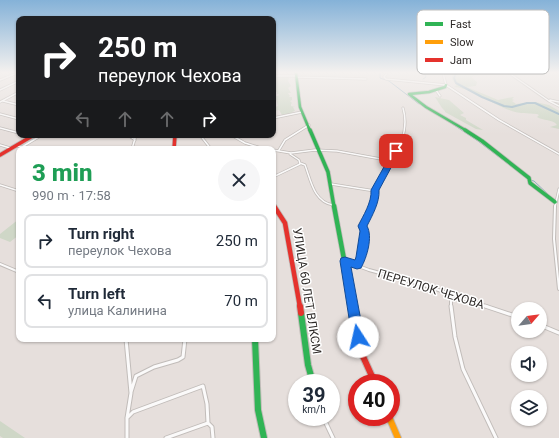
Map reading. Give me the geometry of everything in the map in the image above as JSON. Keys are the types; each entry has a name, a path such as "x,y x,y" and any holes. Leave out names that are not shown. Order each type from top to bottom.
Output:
{"street":[{"path":"298,93 302,112 328,169 361,352 371,374"},
{"path":"413,93 409,94 419,102 486,144 530,180 530,183 555,202"},
{"path":"458,93 469,99 499,120 559,154"},
{"path":"539,93 559,106"},
{"path":"1,101 16,94"},
{"path":"548,100 559,102"},
{"path":"1,101 16,104"},
{"path":"357,265 361,257 365,231 362,226 368,216 376,195 375,190 392,161 404,135 406,118 403,108"},
{"path":"276,116 302,112"},
{"path":"0,114 16,118"},
{"path":"309,125 285,140 278,150 288,153 299,160 300,163 305,165 318,198 325,204 335,206"},
{"path":"0,128 16,132"},
{"path":"0,155 29,138"},
{"path":"24,146 37,138"},
{"path":"132,138 135,140 133,146"},
{"path":"202,138 209,146"},
{"path":"236,138 254,146"},
{"path":"0,145 11,148"},
{"path":"288,153 320,150 354,153 392,161"},
{"path":"276,175 300,163"},
{"path":"331,184 375,190"},
{"path":"0,185 16,190"},
{"path":"559,189 555,202 556,264 559,278 559,289"},
{"name":"УЛИЦА 60 ЛЕТ ВЛКСМ","path":"276,210 285,223 310,374"},
{"name":"ПЕРЕУЛОК ЧЕХОВА","path":"345,261 369,270 451,294 511,315"},
{"path":"2,264 16,271"},
{"path":"451,294 454,332 461,362 467,380 496,438"},
{"path":"547,328 559,333"},
{"path":"126,342 131,393"},
{"path":"127,438 131,393 136,376 154,367 178,360 183,357 185,342"},
{"path":"255,342 258,410 264,438"},
{"path":"128,418 133,412 203,386 207,404 208,423 212,427 213,438"},
{"path":"166,438 208,423"},
{"path":"327,426 333,438"},
{"path":"393,426 398,438"}],"green space":[{"path":"288,93 289,97 292,97 292,100 290,101 292,103 291,106 295,107 293,107 295,111 292,112 293,113 282,115 279,110 276,110 276,107 278,106 276,96 279,94 277,94"},
{"path":"475,93 482,93 498,100 514,97 512,99 514,100 512,101 516,104 535,102 549,105 559,111 559,129 550,127 557,125 553,122 537,117 539,115 537,114 520,113 502,107"},
{"path":"435,97 449,100 464,113 460,115 483,130 476,129 445,112"},
{"path":"16,221 16,237 10,242 0,238 0,234"},
{"path":"0,421 25,438 3,438 0,436"}],"waterway":[{"path":"405,93 419,104"},
{"path":"475,93 504,106 512,107 527,103 535,103 559,114"},
{"path":"451,123 478,141 528,179"},
{"path":"530,180 534,181 551,197"}],"traffic: fast":[{"path":"298,93 300,107 328,172 354,315"},
{"path":"415,93 409,94 426,107 482,141 529,178 530,183 555,202"},
{"path":"301,313 310,374"},
{"path":"255,342 258,410 264,438"}],"traffic: slow":[{"path":"393,426 398,438"}],"traffic: jam":[{"path":"0,155 29,138"},
{"path":"174,146 175,138"},
{"path":"276,210 285,223 301,313"},
{"path":"354,315 361,352 371,374"}],"route":[{"path":"358,337 345,261 357,265 361,257 365,231 362,226 368,216 376,195 375,190 392,161 396,151"}]}
